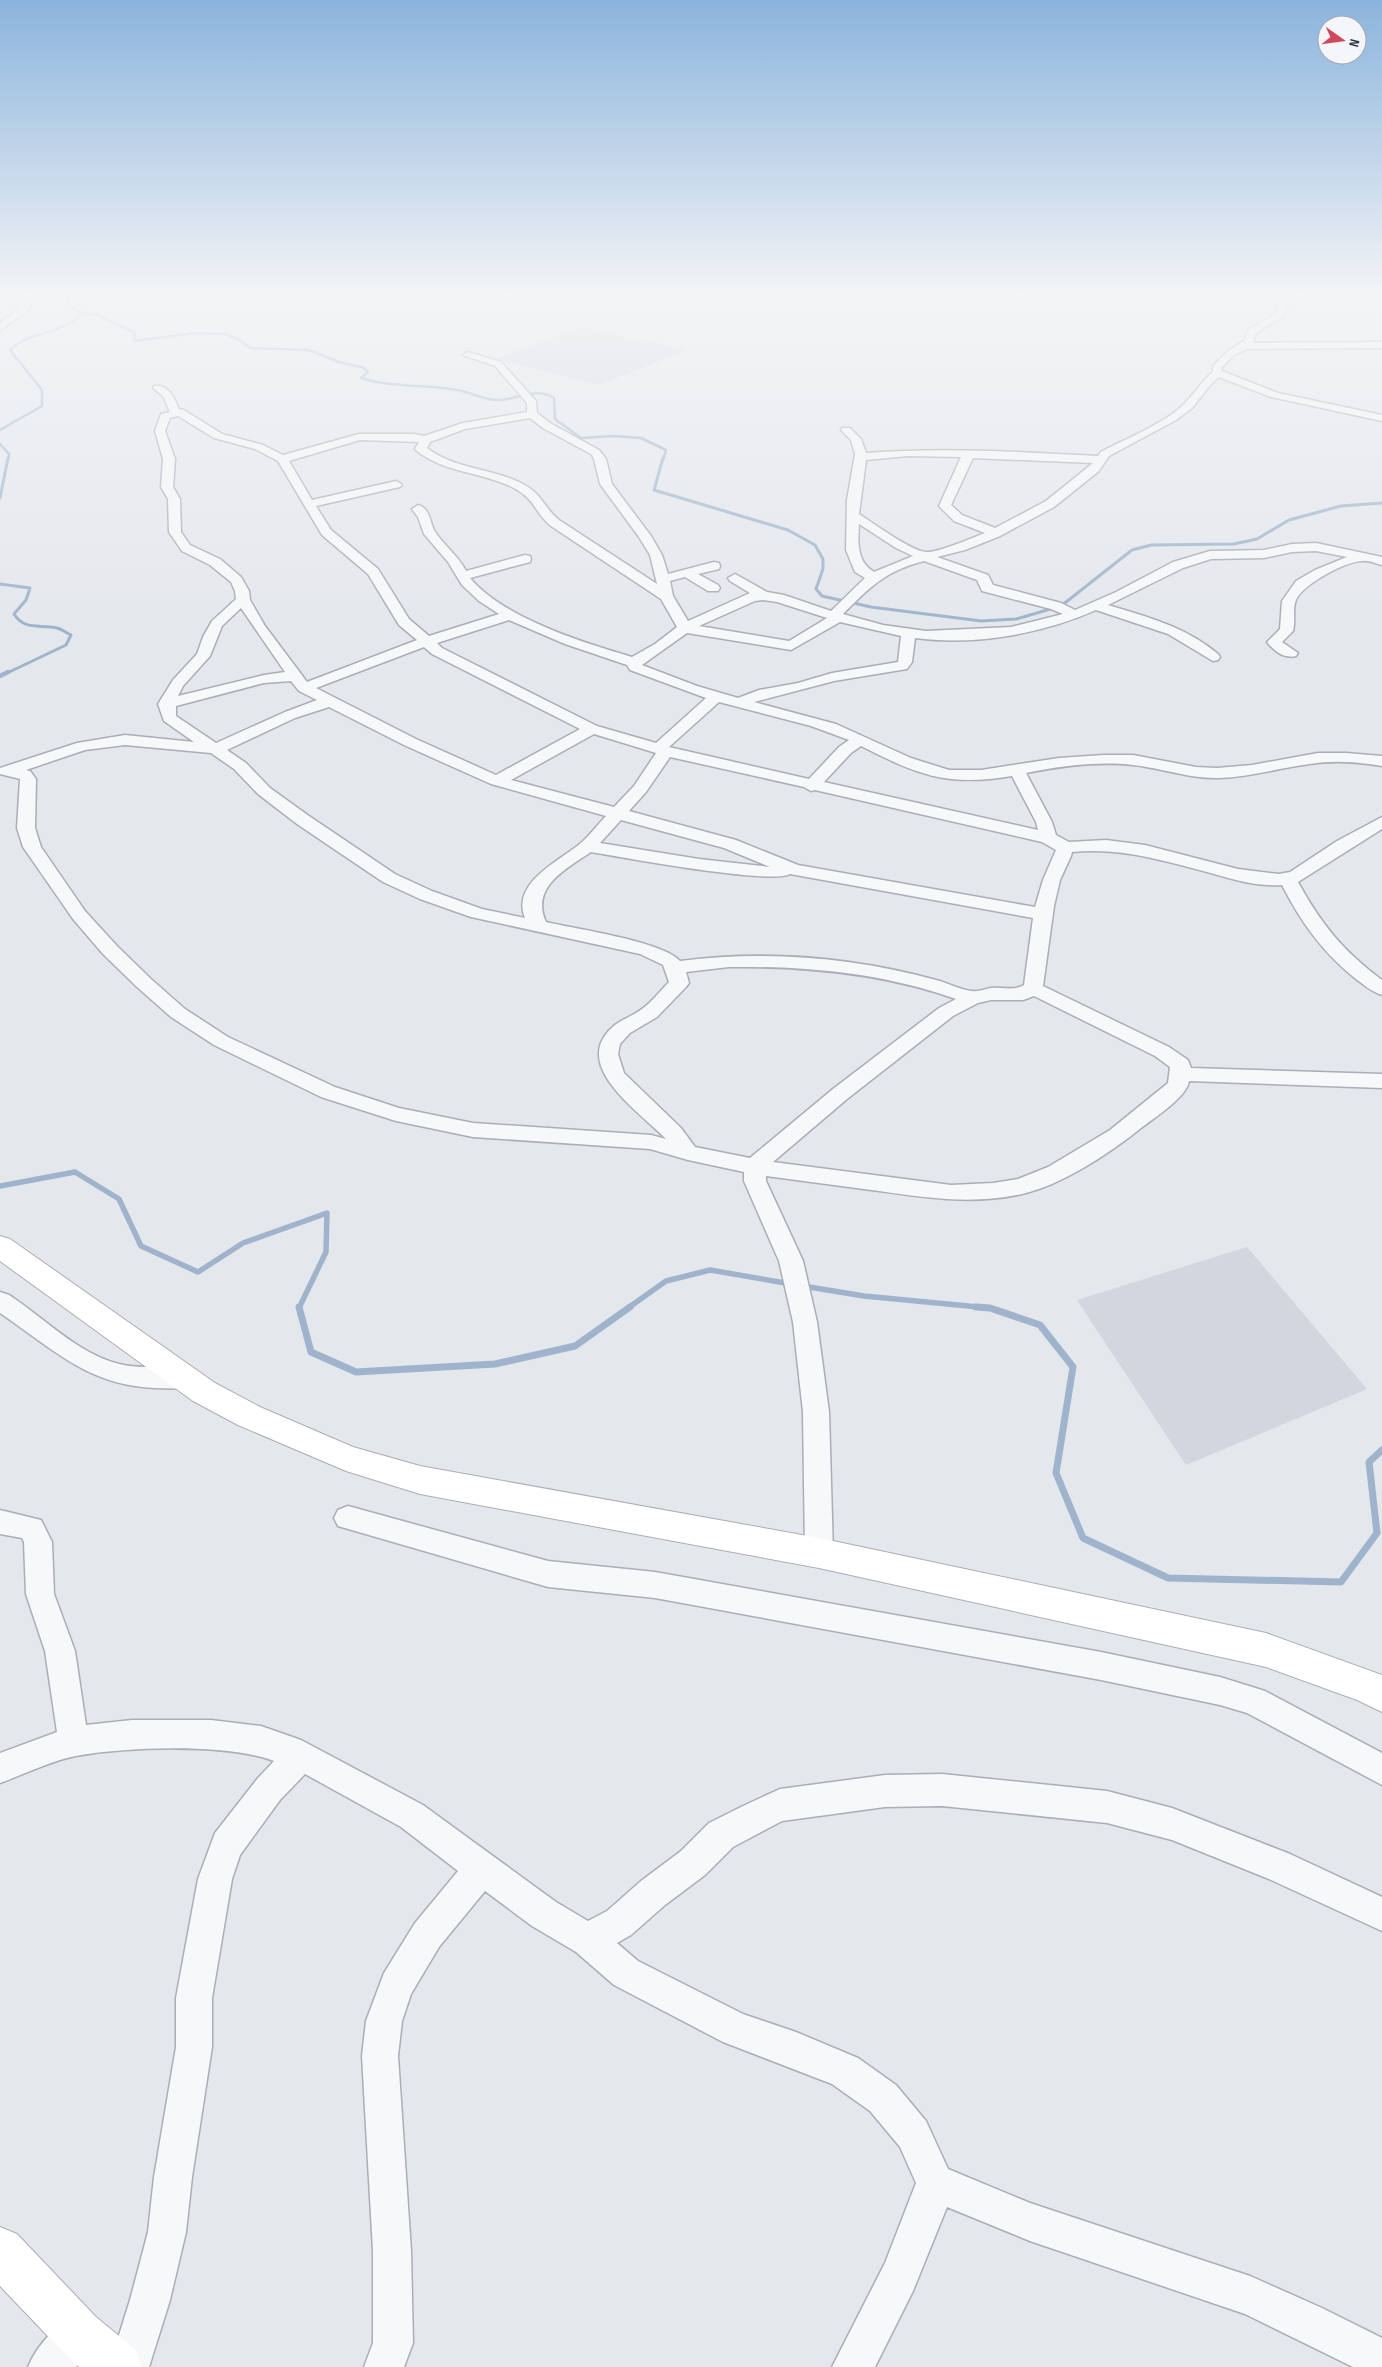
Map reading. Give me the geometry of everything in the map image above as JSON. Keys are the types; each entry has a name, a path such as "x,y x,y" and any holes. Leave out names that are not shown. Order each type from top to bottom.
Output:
{"main road":[{"path":"0,1246 183,1379 249,1416 346,1458 420,1480 819,1553 1266,1650 1369,1687 1382,1695"},
{"path":"0,2252 64,2350 117,2367"}],"street":[{"path":"171,404 174,412"},
{"path":"532,404 532,414 546,426 578,442 598,455 606,484 645,536 656,556 664,579 666,596"},
{"path":"684,628 791,646 842,608 873,577 896,565 961,547 996,532 1061,497 1074,483 1095,469 1105,454 1172,418 1189,404"},
{"path":"1319,404 1382,418"},
{"path":"1043,914 794,870 730,844 497,781 410,742 304,688 259,627 243,600 242,591 232,576 214,562 186,548 175,532 174,499 167,487 169,459 160,432 165,416 174,412 180,412 194,419 218,436 259,447 282,459 326,532 373,572 404,622 426,643 437,651 592,730 662,750 811,786 1048,838 1066,848 1089,845 1126,846 1146,849 1246,876 1272,880 1288,879 1296,876 1319,859 1382,822"},
{"path":"282,459 359,438 414,436 425,440 462,426 532,414"},
{"path":"846,430 856,439 860,457 853,500 852,550 860,568 873,577"},
{"path":"425,440 422,449 432,457 503,480 522,488 536,498 542,511 555,523 666,596 678,614 684,628"},
{"path":"860,457 908,453 968,456 1020,455 1100,460"},
{"path":"968,456 945,506 958,518 996,532"},
{"path":"308,504 369,489 396,485"},
{"path":"418,509 424,517 426,529 456,564 462,576 488,602 510,615 597,652 634,662 660,647 684,628 752,597 763,596 842,608 855,623 908,633 959,635 1011,631 1066,610 1096,606 1178,565 1205,556 1264,554 1292,548 1316,547 1382,561"},
{"path":"854,516 885,536 924,556 982,578 987,588 1066,610"},
{"path":"1291,653 1281,649 1274,642 1286,632 1289,600 1292,595 1310,576 1360,557"},
{"path":"462,576 525,559"},
{"path":"664,579 714,566"},
{"path":"689,574 713,588"},
{"path":"735,578 763,596"},
{"path":"243,600 218,623 211,633 208,648 184,676 166,704 169,718 180,728 216,749 240,766 264,791 303,820 389,878 426,895 477,913 646,950 667,959 676,967 679,984 650,1013 623,1029 610,1042 608,1054 614,1075 673,1133 688,1153"},
{"path":"1096,606 1163,627 1204,648 1213,657"},
{"path":"304,688 375,660 510,615"},
{"path":"740,702 764,693 800,687 832,677 902,666 905,662 908,633"},
{"path":"634,662 635,667 677,684 716,697 833,728 942,774 982,775 1017,770 1040,764 1104,760 1134,760 1190,772 1212,773 1232,772 1312,759 1350,758 1382,761"},
{"path":"166,704 264,679 294,676"},
{"path":"538,926 532,912 533,896 542,882 553,870 588,846 640,788 662,750 716,697"},
{"path":"4,772 83,746 125,740 216,749 290,715 330,701"},
{"path":"497,781 592,730"},
{"path":"811,786 845,750 859,740"},
{"path":"1017,770 1044,822 1048,838"},
{"path":"4,772 24,774 28,778 26,828 32,847 79,915 110,950 178,1013 221,1041 328,1092 396,1114 473,1130 651,1142 688,1153 755,1168 951,1193 993,1191 1022,1186 1056,1172 1118,1135 1168,1096 1178,1084 1181,1065 1145,1042 1093,1019 1033,988"},
{"path":"588,846 699,864 766,872 794,870"},
{"path":"819,1553 816,1412 805,1322 792,1261 755,1182 755,1168 764,1157 840,1094 946,1012 972,998 991,994 1023,994 1033,988 1041,948 1043,914 1057,864 1066,848"},
{"path":"1288,879 1306,913 1324,938 1343,958 1382,989"},
{"path":"676,967 728,961 768,962 878,972 921,980 972,998"},
{"path":"1180,1074 1382,1082"},
{"path":"0,1301 27,1318 50,1339 91,1363 112,1372 183,1379"},
{"path":"348,1518 548,1574 654,1585 1073,1661 1220,1691 1254,1701 1382,1770"},
{"path":"0,1522 31,1528 38,1542 37,1557 40,1594 60,1651 74,1741"},
{"path":"0,1768 74,1741 132,1735 211,1735 260,1741 301,1756 412,1816 544,1914 588,1940 626,1973 685,2005 736,2029 796,2050 845,2071 883,2098 913,2134 935,2182 924,2218 906,2262 875,2328 852,2367"},
{"path":"129,2367 150,2300 167,2232 173,2177 194,2048 194,1998 198,1964 215,1879 227,1845 264,1796 301,1756"},
{"path":"588,1940 619,1923 653,1893 693,1863 721,1835 754,1817 780,1805 885,1791 942,1790 1107,1807 1172,1824 1278,1866 1343,1894 1382,1914"},
{"path":"384,2367 393,2343 392,2251 380,2056 384,2021 396,1985 427,1935 483,1867"},
{"path":"935,2182 1030,2222 1250,2296 1308,2322 1382,2360"}],"shaded area":[{"path":"1247,1247 1367,1389 1186,1465 1077,1300"}],"waterway":[{"path":"0,430 42,404"},
{"path":"554,404 555,419 581,438 613,436 641,438 666,450 663,460"},
{"path":"0,444 9,454 8,460"},
{"path":"0,498 8,458"},
{"path":"663,458 654,490 788,530 815,545 823,559 823,569 816,589 822,596 871,607 981,621 1016,619 1061,606 1132,550 1151,545 1234,544 1257,539 1289,520 1341,506 1382,503"},
{"path":"0,584 30,588 26,600 14,614 23,623 33,626 57,628 71,635 66,645 5,674"},
{"path":"0,676 8,672"},
{"path":"0,1186 75,1172 119,1199 141,1246 198,1272 243,1243 327,1213 326,1252 299,1308"},
{"path":"628,1308 666,1281 710,1270 791,1284"},
{"path":"803,1286 864,1296 986,1308"},
{"path":"299,1308 311,1352 356,1372 495,1364 575,1346 630,1307"},
{"path":"976,1307 986,1308"},
{"path":"986,1308 1040,1325 1073,1367 1056,1473 1083,1538 1168,1578 1341,1582 1377,1533 1369,1462 1382,1450"}]}
